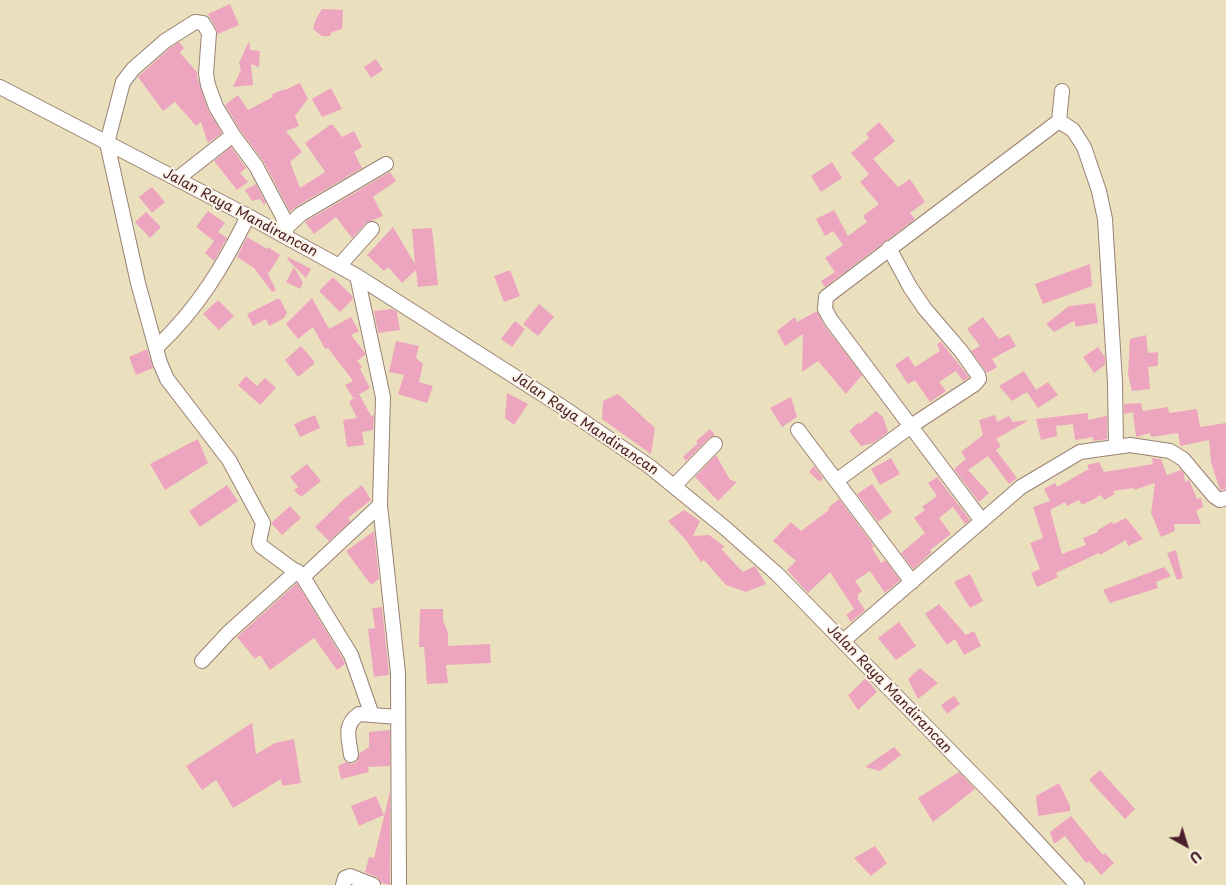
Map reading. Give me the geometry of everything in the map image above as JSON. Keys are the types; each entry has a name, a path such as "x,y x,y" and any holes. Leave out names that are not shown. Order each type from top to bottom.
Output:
{"street":[{"path":"286,232 282,215 256,166 219,113 208,85 206,74 209,32 203,23 199,22 164,41 133,69 123,82 107,143 138,283 160,363 167,379 229,460 263,523 259,542 261,546 300,574 351,655 372,715"},
{"name":"Jalan Raya Mandirancan","path":"0,87 248,216 286,232 564,408 649,466 777,574 999,801 1077,885"},
{"path":"982,521 831,320 825,309 826,297 1059,121 1062,91"},
{"path":"1059,121 1073,130 1084,147 1099,191 1105,219 1115,382 1116,447"},
{"path":"177,180 234,135"},
{"path":"286,232 301,214 386,164"},
{"path":"157,347 178,327 201,298 226,260 248,216"},
{"path":"339,266 372,229"},
{"path":"836,481 911,426 975,384 979,379 961,351 920,302 889,248"},
{"path":"357,276 383,397 380,505 398,672 399,885"},
{"path":"798,430 912,582"},
{"path":"674,486 715,444"},
{"path":"843,641 1021,487 1080,452 1130,445 1170,451 1183,459 1214,496 1220,500 1226,498"},
{"path":"202,661 229,632 380,505"},
{"path":"351,755 349,725 359,714 398,717"},
{"path":"343,885 345,878 350,876 373,885"}],"building":[{"path":"230,4 239,25 218,34 208,14"},
{"path":"322,9 343,10 342,29 332,32 330,36 322,36 313,29"},
{"path":"249,41 250,50 260,51 259,67 251,64 253,85 233,87 241,70 239,63"},
{"path":"179,42 184,48 180,53 197,72 208,110 222,133 208,143 201,122 196,126 175,102 163,111 138,77"},
{"path":"376,59 383,70 371,78 364,67"},
{"path":"300,83 308,99 295,116 299,126 286,131 302,152 290,162 300,188 325,172 305,143 330,125 333,125 342,137 354,131 362,147 354,152 362,168 290,212 264,162 240,130 225,105 238,95 248,110 273,97 272,94"},
{"path":"331,88 342,109 322,117 312,99"},
{"path":"879,122 895,141 873,159 898,187 910,179 925,202 910,213 915,219 825,287 821,281 835,272 825,258 843,245 833,231 825,236 816,219 834,210 848,236 867,222 863,216 879,204 860,182 869,174 851,153 869,138 866,134"},
{"path":"231,147 246,168 240,173 248,182 237,190 214,161"},
{"path":"832,162 842,178 821,192 811,176"},
{"path":"390,172 396,181 373,197 383,216 366,223 352,238 336,217 314,234 305,222"},
{"path":"256,184 266,203 264,205 260,199 252,201 245,190"},
{"path":"152,187 165,202 152,213 139,197"},
{"path":"208,211 225,223 218,232 227,238 214,261 205,253 214,241 196,227"},
{"path":"146,212 161,227 150,238 135,222"},
{"path":"393,227 415,264 412,229 432,228 438,285 418,287 416,270 402,283 388,267 384,271 367,255"},
{"path":"247,237 280,255 269,273 267,272 276,290 272,292 254,268 237,257"},
{"path":"288,257 311,269 306,278 287,259"},
{"path":"1090,264 1092,286 1043,304 1035,284"},
{"path":"294,267 303,283 300,289 286,282"},
{"path":"510,270 520,296 504,302 494,276"},
{"path":"333,277 353,299 340,312 319,291"},
{"path":"312,298 329,329 351,317 359,331 351,335 365,353 357,361 362,367 360,369 370,388 353,398 345,385 353,381 328,348 325,349 313,327 298,339 286,324"},
{"path":"280,299 287,313 284,318 269,326 266,319 253,326 247,314"},
{"path":"218,300 234,316 219,330 203,314"},
{"path":"1095,303 1098,323 1076,327 1074,321 1054,332 1046,324 1069,306"},
{"path":"539,304 554,317 538,336 523,324"},
{"path":"392,309 397,312 400,330 378,333 374,311"},
{"path":"817,311 824,325 862,375 846,394 818,361 802,372 803,334 785,346 777,331 795,317 797,322"},
{"path":"983,317 999,339 1009,334 1016,346 992,359 997,367 987,373 971,351 980,346 967,329"},
{"path":"515,321 525,329 512,347 501,339"},
{"path":"1146,335 1148,353 1158,352 1158,366 1148,367 1150,389 1132,391 1128,374 1130,339"},
{"path":"396,341 419,346 416,358 423,364 419,382 433,386 427,403 398,394 404,375 389,372"},
{"path":"941,342 969,377 963,381 956,371 939,382 946,391 930,402 915,380 908,384 895,365 908,356 915,367 940,351 937,344"},
{"path":"301,346 314,361 314,364 298,377 285,360"},
{"path":"1098,347 1105,357 1105,365 1094,373 1083,357"},
{"path":"147,349 153,368 136,375 129,357"},
{"path":"1024,371 1036,390 1048,382 1058,395 1038,408 1027,392 1012,401 999,386"},
{"path":"246,376 257,386 265,378 276,388 260,405 238,385"},
{"path":"507,393 528,404 514,425 505,418"},
{"path":"359,394 371,416 374,415 373,430 362,432 364,445 347,447 343,420 357,418 349,402"},
{"path":"618,394 655,428 651,454 602,419 603,401"},
{"path":"791,397 797,417 782,427 770,408"},
{"path":"1141,403 1143,411 1168,407 1169,413 1197,409 1200,427 1226,423 1226,489 1220,490 1211,462 1209,440 1180,446 1178,433 1151,437 1150,433 1136,437 1133,412 1124,414 1124,404"},
{"path":"876,411 883,417 888,432 873,443 861,446 849,431"},
{"path":"1088,413 1088,420 1107,416 1107,439 1093,441 1093,437 1075,440 1073,424 1056,426 1057,436 1041,440 1036,419"},
{"path":"315,415 320,428 300,437 294,424"},
{"path":"995,415 997,422 1009,416 1013,422 1029,420 996,439 1001,446 996,450 1017,478 1009,484 988,456 968,470 989,493 979,502 954,469 966,459 961,452 983,435 979,420"},
{"path":"710,429 715,435 709,438 686,461 683,457 698,443 696,441"},
{"path":"198,439 208,463 165,490 150,464"},
{"path":"716,455 730,480 737,482 718,501 695,477"},
{"path":"891,458 900,474 880,485 871,469"},
{"path":"1152,458 1161,459 1167,475 1181,470 1184,474 1185,482 1189,480 1197,499 1201,498 1203,507 1196,511 1201,524 1174,524 1175,531 1161,537 1151,513 1155,483 1134,490 1134,488 1113,491 1115,494 1104,500 1101,495 1082,505 1079,500 1067,506 1065,502 1050,510 1062,554 1086,545 1083,538 1098,532 1098,530 1112,522 1114,524 1126,518 1143,539 1128,546 1126,540 1100,555 1099,553 1056,573 1058,577 1037,587 1031,573 1040,569 1030,543 1043,538 1033,507 1050,501 1044,489 1055,483 1057,487 1089,469 1087,465 1099,462 1104,472 1153,464"},
{"path":"307,464 321,481 301,497 294,490 298,487 290,477"},
{"path":"814,466 823,478 820,482 809,472"},
{"path":"937,477 970,520 965,524 953,507 939,518 951,534 930,550 932,552 913,569 901,553 925,533 914,518 925,510 922,507 937,496 928,483"},
{"path":"872,484 892,512 878,522 857,494"},
{"path":"227,485 238,501 200,527 189,511"},
{"path":"362,485 371,500 348,518 351,521 329,541 315,527 344,499"},
{"path":"839,499 874,546 872,548 881,563 885,560 900,580 885,593 870,571 855,581 862,591 857,595 859,597 857,598 865,610 851,622 846,615 854,609 830,572 808,593 787,570 796,561 773,541 791,522 801,531 829,510 828,508"},
{"path":"290,506 301,518 282,535 271,523"},
{"path":"684,510 700,521 693,536 709,535 725,547 721,549 743,572 755,566 766,584 746,592 726,585 704,560 701,562 685,539 668,521"},
{"path":"374,531 379,579 371,585 346,551"},
{"path":"1176,550 1183,578 1177,580 1167,553"},
{"path":"1164,567 1171,576 1156,582 1158,588 1110,603 1103,590"},
{"path":"970,574 983,601 970,608 954,582"},
{"path":"297,583 343,659 345,664 337,670 314,638 270,670 260,655 255,659 237,637"},
{"path":"939,604 966,635 974,631 981,646 964,655 955,639 947,645 925,614"},
{"path":"382,607 389,675 374,677 368,629 375,628 372,608"},
{"path":"420,609 443,609 443,620 448,633 448,646 490,644 491,663 446,665 448,683 427,684 424,647 419,647"},
{"path":"899,622 916,646 896,660 878,638"},
{"path":"920,668 938,683 918,699 908,679"},
{"path":"866,678 877,692 858,710 848,695"},
{"path":"954,696 960,704 947,714 941,705"},
{"path":"252,723 256,754 275,743 294,739 301,783 282,786 281,779 233,808 216,780 202,790 186,766"},
{"path":"390,730 390,766 368,767 369,772 341,779 338,766 346,762 352,764 357,762 360,753 369,747 369,732"},
{"path":"894,747 901,755 880,771 865,767"},
{"path":"1100,770 1135,809 1125,819 1089,780"},
{"path":"959,772 975,789 933,822 918,798"},
{"path":"1059,783 1070,806 1070,811 1038,816 1036,796"},
{"path":"390,791 390,885 381,883 377,877 365,872 369,857 374,858"},
{"path":"376,796 384,815 359,826 351,806"},
{"path":"1071,816 1103,855 1105,853 1114,863 1101,875 1089,861 1086,863 1065,836 1054,844 1050,832"},
{"path":"875,846 887,863 871,876 854,858"}]}
